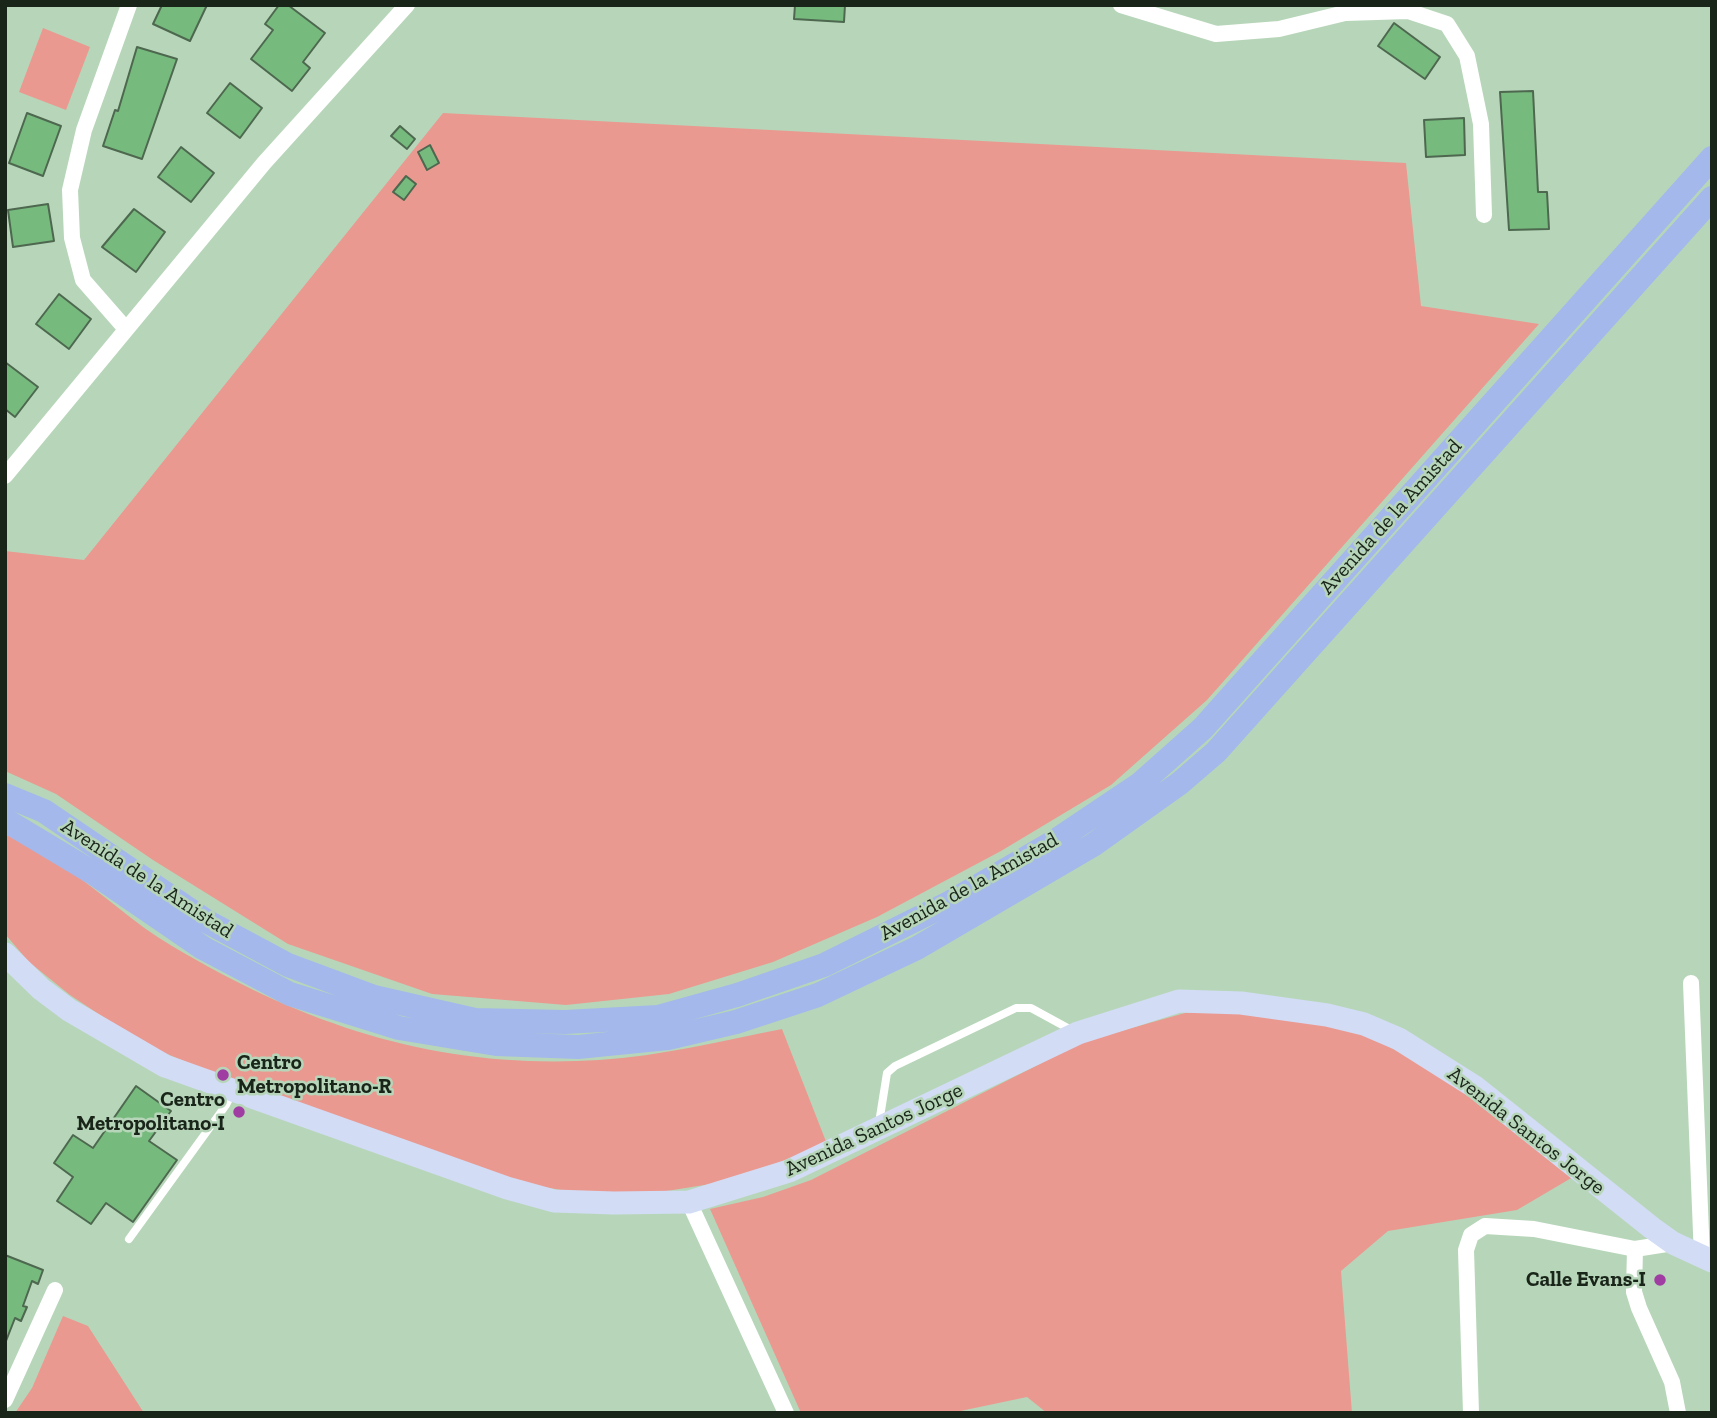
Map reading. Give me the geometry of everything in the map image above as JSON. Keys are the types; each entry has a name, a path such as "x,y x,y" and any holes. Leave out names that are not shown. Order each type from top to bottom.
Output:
{"main road":[{"name":"Avenida de la Amistad","path":"5,795 44,811 205,921 288,965 374,997 475,1020 565,1022 658,1017 737,995 824,965 947,904 1055,841 1140,784 1203,728 1712,158"},
{"name":"Avenida de la Amistad","path":"5,820 95,874 203,947 290,994 399,1028 496,1044 578,1047 668,1038 736,1022 818,995 917,948 1093,845 1180,783 1216,752 1712,198"},
{"path":"5,777 52,797 185,888 288,965"},
{"name":"Avenida Santos Jorge","path":"5,954 41,989 88,1022 165,1066 507,1188 554,1201 690,1202 789,1171 1079,1033 1179,1001 1241,1003 1327,1015 1364,1024 1399,1039 1475,1087 1673,1244 1707,1259"}],"street":[{"path":"125,328 83,280 72,238 70,190 84,131 129,5"},
{"path":"5,476 264,163 407,5"},
{"path":"1121,5 1216,34 1279,29 1345,9 1408,11 1447,24 1467,56 1481,124 1484,215"},
{"path":"1691,984 1707,1259"},
{"path":"690,1202 786,1413"},
{"path":"1471,1413 1466,1250 1471,1235 1485,1226 1534,1229 1635,1249 1673,1244"},
{"path":"1635,1249 1634,1292 1672,1382 1678,1413"},
{"path":"5,1400 55,1290"}],"lane":[{"path":"878,1129 887,1073 895,1066 1004,1013 1016,1008 1031,1008 1079,1033"},
{"path":"129,1239 226,1105 233,1091"}],"shaded area":[{"path":"43,28 90,47 66,110 19,92"},
{"path":"443,113 1406,163 1421,306 1539,324 1207,700 1111,785 1001,851 877,917 773,962 669,994 566,1005 432,994 288,944 153,860 56,794 5,771 5,551 84,560"},
{"path":"5,834 58,863 158,937 223,975 325,1020 377,1037 430,1050 484,1058 599,1060 691,1048 782,1029 827,1144 730,1181 641,1195 568,1191 518,1183 250,1088 145,1045 70,995 29,962 5,934"},
{"path":"1240,1011 1344,1024 1445,1075 1573,1177 1517,1210 1388,1231 1341,1271 1352,1413 1047,1413 1027,1397 951,1413 801,1413 710,1209 763,1197 811,1180 1085,1041 1185,1013"},
{"path":"63,1316 88,1326 144,1413 15,1413 32,1388"}],"building":[{"path":"162,5 207,5 190,41 153,24"},
{"path":"279,5 288,5 325,33 303,62 310,68 292,91 251,59 273,30 265,24"},
{"path":"795,5 845,5 844,22 794,19"},
{"path":"1394,23 1440,57 1425,79 1378,46"},
{"path":"137,47 177,59 142,159 103,146 115,110 118,111"},
{"path":"230,83 262,108 240,138 207,113"},
{"path":"1533,91 1538,192 1547,192 1549,229 1509,230 1500,92"},
{"path":"27,113 61,126 43,176 9,163"},
{"path":"1464,118 1465,155 1426,157 1424,120"},
{"path":"400,126 415,139 407,149 391,136"},
{"path":"430,145 439,163 427,170 418,152"},
{"path":"181,147 214,173 191,202 158,177"},
{"path":"406,176 416,184 404,200 393,192"},
{"path":"48,204 54,241 13,247 8,210"},
{"path":"134,209 165,232 136,272 102,247"},
{"path":"59,294 91,319 69,349 36,324"},
{"path":"5,362 38,387 15,417 5,409"},
{"path":"136,1086 171,1111 149,1141 177,1160 133,1222 106,1203 91,1224 57,1201 73,1177 54,1163 73,1135 93,1148"},
{"path":"5,1255 43,1270 38,1284 32,1281 21,1321 15,1318 6,1341"}],"place":[{"name":"Centro Metropolitano-R","path":"223,1075"},
{"name":"Centro Metropolitano-I","path":"239,1112"},
{"name":"Calle Evans-I","path":"1660,1280"}]}
